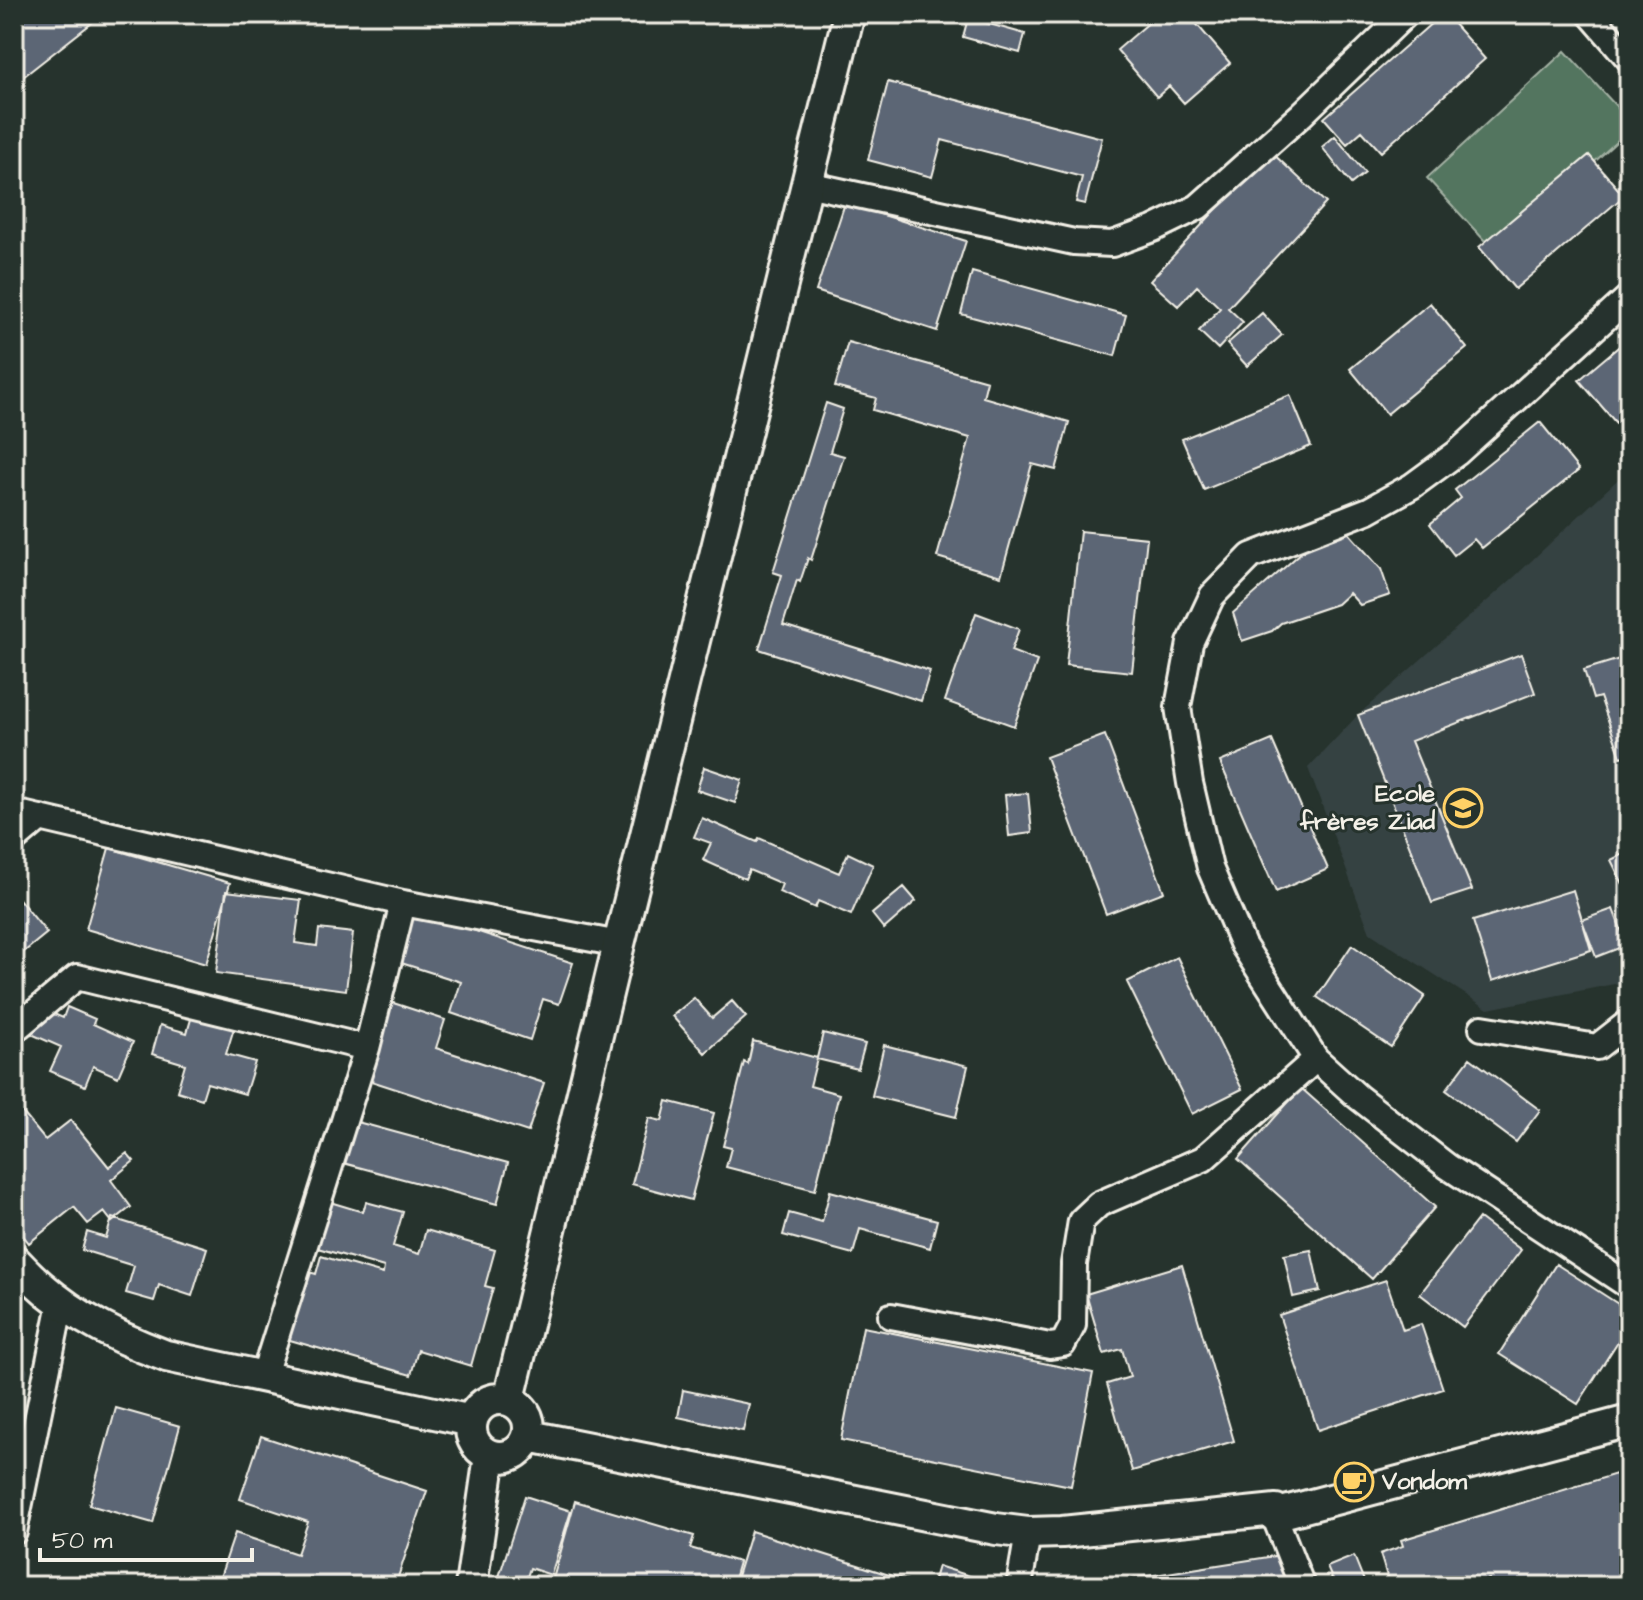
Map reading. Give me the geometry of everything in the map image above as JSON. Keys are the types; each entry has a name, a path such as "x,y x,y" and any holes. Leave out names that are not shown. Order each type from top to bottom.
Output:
{"street":[{"path":"509,1399 849,14"},
{"path":"807,184 1074,242 1112,244 1153,229 1198,207 1301,115 1406,14"},
{"path":"1590,14 1629,59"},
{"path":"1629,297 1457,453 1412,486 1369,510 1251,556 1212,596 1190,643 1178,707 1190,783 1210,868 1243,945 1316,1059 1358,1097 1447,1166 1629,1286"},
{"path":"14,812 403,903 619,944"},
{"path":"14,840 40,818"},
{"path":"263,1378 367,1048 403,903"},
{"path":"14,1030 77,977 367,1048"},
{"path":"1482,1028 1597,1047 1629,1022"},
{"path":"891,1316 1050,1346 1063,1344 1073,1325 1074,1264 1081,1221 1099,1204 1203,1159 1316,1059"},
{"path":"14,1260 61,1303 129,1343 166,1356 472,1421"},
{"path":"14,1532 61,1303"},
{"path":"509,1399 526,1414 529,1436 526,1444 514,1454 498,1458 490,1456 476,1445 472,1437 472,1421 478,1409 489,1400 509,1399"},
{"path":"1274,1515 1629,1421"},
{"path":"529,1436 1028,1533 1276,1510 1274,1515 1302,1586"},
{"path":"471,1586 490,1456"},
{"path":"1019,1586 1028,1533"}],"shaded area":[{"name":"Ecole frères Ziad","path":"1629,469 1629,845 1620,848 1629,872 1629,981 1488,1009 1370,933 1308,768 1358,715 1512,579"},
{"path":"14,1351 28,1370 14,1432"}],"green space":[{"path":"1565,51 1629,120 1629,130 1496,253 1427,178"}],"building":[{"path":"14,14 87,14 93,22 14,84"},
{"path":"1159,14 1188,14 1230,63 1184,103 1169,86 1157,97 1117,50"},
{"path":"1442,14 1485,59 1381,152 1362,131 1347,144 1324,118"},
{"path":"968,18 1025,34 1020,53 963,37"},
{"path":"888,82 1102,138 1085,204 1076,202 1082,177 942,140 932,177 868,160"},
{"path":"1335,136 1365,173 1351,184 1322,147"},
{"path":"1270,151 1326,203 1228,308 1243,322 1218,349 1199,331 1220,308 1197,286 1178,306 1150,281"},
{"path":"1589,155 1624,196 1515,289 1479,247"},
{"path":"845,203 966,241 937,331 816,291"},
{"path":"972,272 1126,315 1115,356 961,314"},
{"path":"1430,303 1467,348 1387,414 1350,369"},
{"path":"1262,313 1282,335 1247,366 1227,344"},
{"path":"1629,338 1629,412 1616,423 1579,380"},
{"path":"848,342 987,381 983,397 1069,422 1056,470 1032,464 1001,576 937,557 970,438 873,410 876,398 835,387"},
{"path":"1290,395 1311,446 1204,490 1182,439"},
{"path":"826,403 843,409 830,452 844,456 811,560 808,558 800,582 797,580 783,625 930,671 921,701 759,649 782,575 773,572"},
{"path":"1540,422 1579,470 1482,548 1474,539 1454,555 1430,524 1461,498 1455,490"},
{"path":"1629,457 1629,472 1626,474 1618,464"},
{"path":"1080,531 1147,538 1132,672 1066,665"},
{"path":"1348,532 1381,569 1390,595 1360,605 1349,593 1337,604 1281,623 1272,631 1242,641 1233,613 1311,544"},
{"path":"976,613 1019,629 1011,651 1037,661 1014,726 945,701"},
{"path":"1521,654 1535,693 1411,741 1472,890 1432,903 1358,715"},
{"path":"1629,656 1629,755 1621,757 1600,697 1593,699 1584,670"},
{"path":"1105,735 1164,892 1106,914 1046,757"},
{"path":"1272,740 1328,869 1276,892 1220,762"},
{"path":"704,767 742,780 735,803 697,790"},
{"path":"1028,793 1032,833 1009,836 1005,795"},
{"path":"702,818 757,842 759,838 839,873 848,853 873,865 851,915 818,901 815,908 779,892 782,884 749,870 745,879 703,860 711,843 694,837"},
{"path":"109,848 230,883 206,964 86,929"},
{"path":"1629,851 1629,896 1611,860"},
{"path":"904,887 916,901 884,929 872,914"},
{"path":"1573,890 1591,950 1492,981 1473,921"},
{"path":"226,891 301,900 295,943 317,946 319,929 353,933 346,990 216,973"},
{"path":"14,893 47,933 14,960"},
{"path":"393,904 573,963 559,1004 543,999 530,1040 451,1013 461,982 376,955"},
{"path":"1613,909 1627,945 1596,957 1582,920"},
{"path":"1352,945 1425,996 1391,1047 1317,997"},
{"path":"1177,957 1242,1089 1192,1114 1127,982"},
{"path":"372,996 445,1020 436,1048 544,1083 528,1132 356,1076"},
{"path":"694,998 712,1018 732,1001 746,1017 705,1053 672,1016"},
{"path":"67,1007 95,1019 93,1024 133,1042 118,1077 93,1066 85,1086 50,1071 61,1047 29,1033 40,1008 63,1018"},
{"path":"193,1012 235,1025 226,1054 255,1062 245,1094 207,1083 202,1099 177,1091 185,1064 152,1054 160,1025 187,1033"},
{"path":"823,1033 865,1044 858,1069 817,1059 810,1086 839,1094 815,1190 726,1167 731,1148 723,1146 744,1062 748,1064 753,1041 817,1058"},
{"path":"884,1045 968,1066 956,1117 872,1096"},
{"path":"1470,1058 1540,1110 1516,1142 1446,1090"},
{"path":"1301,1088 1435,1207 1372,1279 1238,1159"},
{"path":"667,1101 714,1113 691,1200 632,1184 649,1118 662,1121"},
{"path":"14,1102 45,1140 71,1120 109,1167 127,1153 134,1161 111,1180 131,1207 112,1222 104,1212 88,1224 74,1207 29,1243 14,1224"},
{"path":"339,1117 508,1163 497,1204 328,1159"},
{"path":"830,1191 937,1220 930,1248 860,1229 853,1254 783,1235 789,1213 822,1222"},
{"path":"320,1199 363,1212 366,1202 403,1212 393,1246 419,1254 426,1230 495,1250 485,1286 493,1288 471,1366 418,1350 411,1375 283,1338 302,1270 316,1274 321,1256 383,1274 384,1267 307,1245"},
{"path":"112,1218 207,1248 192,1296 159,1285 154,1301 126,1293 134,1266 82,1250 87,1232 106,1238"},
{"path":"1479,1218 1521,1250 1463,1327 1420,1294"},
{"path":"1311,1250 1320,1291 1293,1297 1284,1255"},
{"path":"1556,1264 1629,1311 1629,1324 1578,1404 1499,1354"},
{"path":"1182,1265 1234,1441 1132,1471 1107,1384 1130,1377 1122,1349 1104,1354 1086,1294"},
{"path":"1386,1280 1403,1330 1421,1324 1443,1389 1318,1430 1279,1315"},
{"path":"863,1327 1093,1373 1071,1486 841,1440"},
{"path":"683,1390 749,1404 743,1431 678,1417"},
{"path":"116,1408 180,1426 153,1523 89,1505"},
{"path":"261,1436 427,1491 395,1586 217,1586 235,1533 297,1554 308,1522 240,1499"},
{"path":"1629,1470 1629,1586 1491,1586 1489,1579 1465,1586 1390,1586 1380,1554 1403,1546 1401,1540"},
{"path":"525,1496 571,1511 551,1575 530,1568 525,1583 534,1586 496,1586"},
{"path":"575,1501 694,1536 690,1548 739,1562 732,1586 551,1586"},
{"path":"751,1531 924,1586 734,1586"},
{"path":"1287,1554 1293,1586 1085,1586"},
{"path":"1354,1556 1366,1586 1335,1586 1327,1567"},
{"path":"938,1566 998,1585 932,1586"}],"place":[{"name":"Ecole frères Ziad","path":"1463,808"},
{"name":"Vondom","path":"1354,1482"}]}
